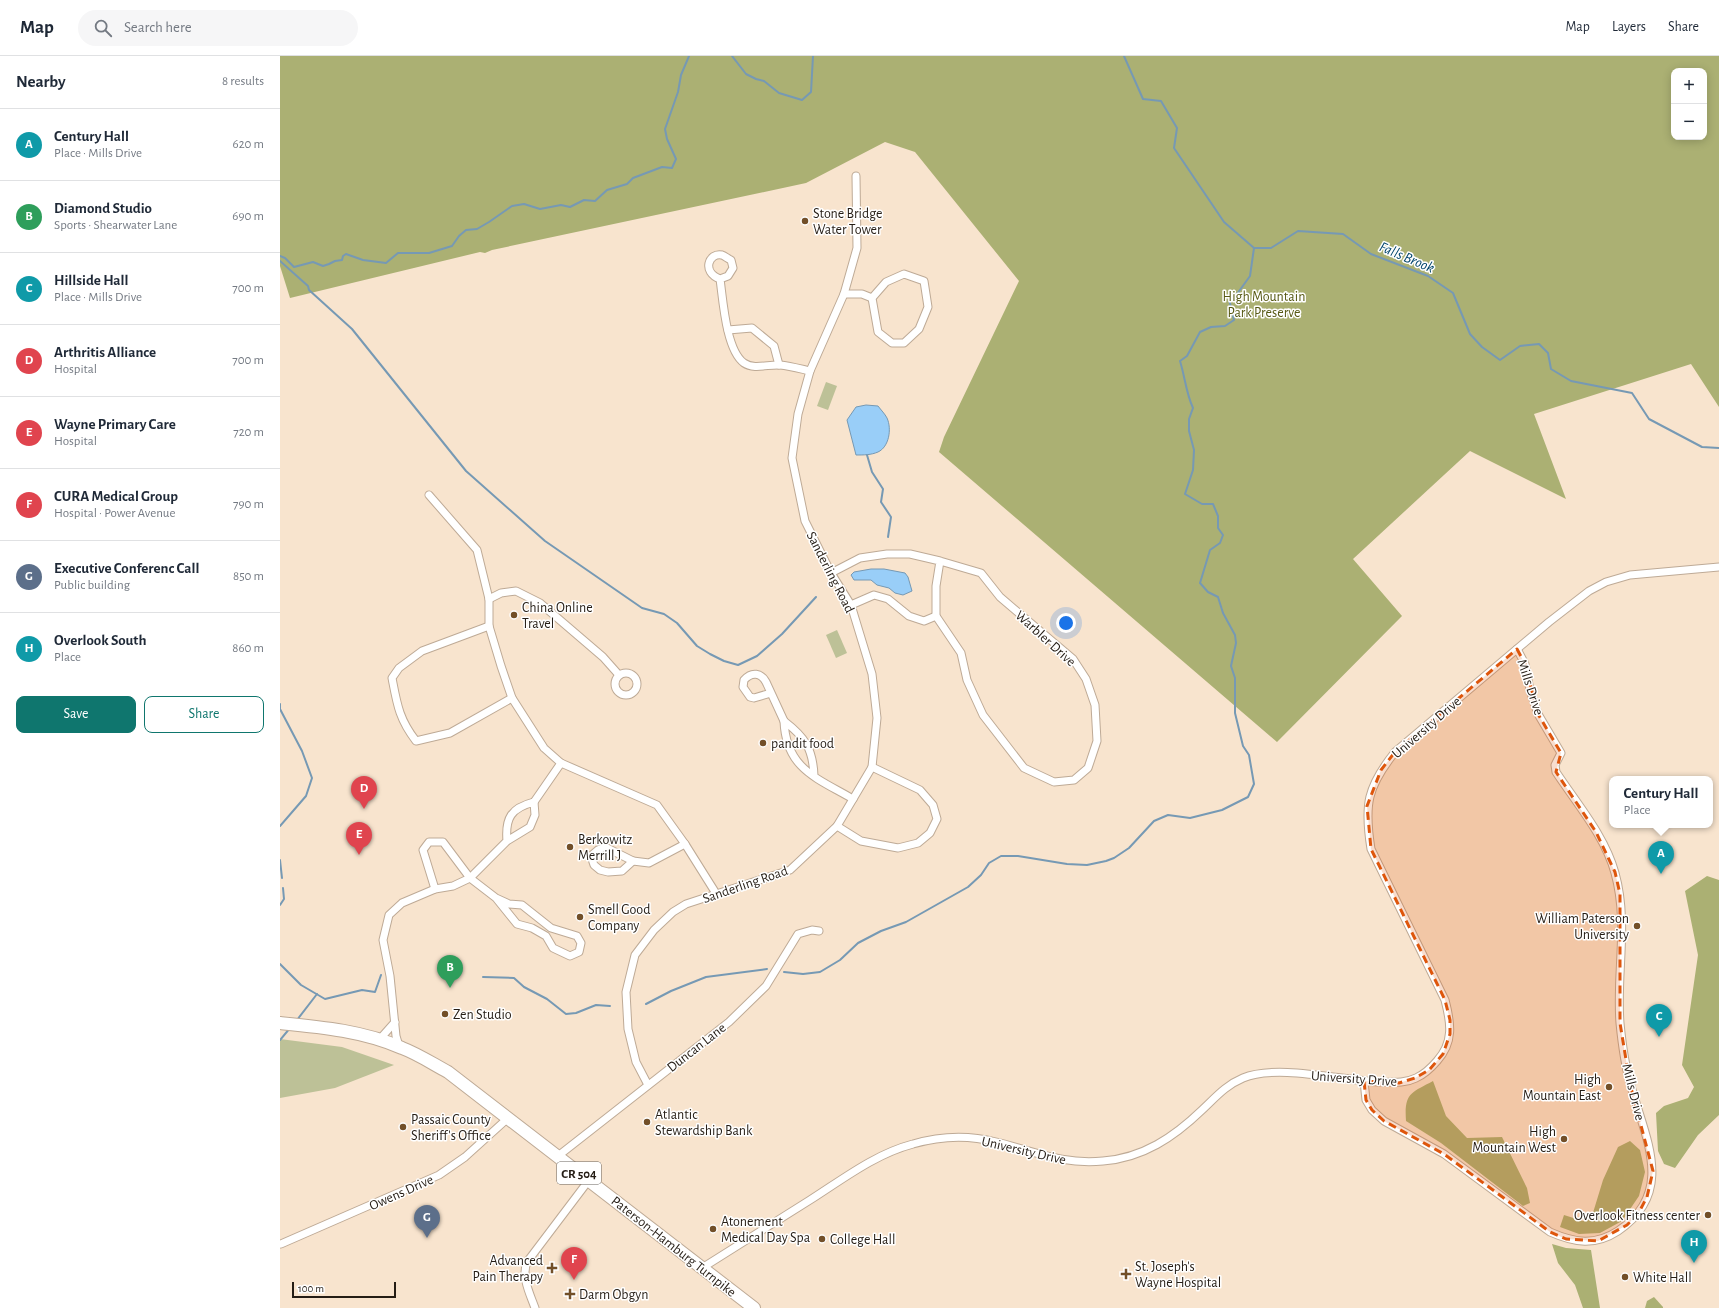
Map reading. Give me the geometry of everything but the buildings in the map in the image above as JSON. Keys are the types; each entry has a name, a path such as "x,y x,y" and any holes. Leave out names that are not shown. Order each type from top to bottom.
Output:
{"main road":[{"name":"Paterson-Hamburg Turnpike","path":"289,1024 345,1031 399,1046 448,1072 754,1308"}],"street":[{"name":"Sanderling Road","path":"648,1085 636,1062 628,1029 626,992 635,955 654,930 673,912 686,904 790,870 837,826 872,767 877,718 872,674 851,605 831,573 805,521 792,458 798,414 810,372 844,294 857,248 856,176"},
{"path":"904,274 924,281 928,307 919,329 904,343 892,343 878,332 872,298 886,282 904,274"},
{"path":"720,279 732,348 744,363 760,367 779,365 810,372"},
{"path":"844,294 862,294 872,298"},
{"path":"728,330 752,328 774,346 779,365"},
{"path":"428,495 477,550 489,599 489,626 512,698 544,748 561,763 657,805 685,844 717,895"},
{"name":"Warbler Drive","path":"831,573 860,558 887,554 910,554 981,573 1000,597 1073,659 1086,679 1095,705 1097,741 1088,768 1074,780 1054,782 1024,768 983,715 967,680 961,653 936,616"},
{"path":"851,605 874,595 888,599 909,616 924,621 936,616 936,586 940,561"},
{"name":"University Drive","path":"702,1268 867,1163 899,1148 916,1143 950,1137 967,1137 995,1141 1058,1159 1076,1162 1105,1161 1133,1155 1160,1144 1184,1127 1222,1091 1243,1078 1255,1074 1277,1072 1399,1083 1415,1078 1429,1070 1443,1054 1450,1034 1450,1020 1445,1000 1371,848 1367,826 1367,806 1373,786 1381,770 1395,752 1573,602 1589,591 1606,582 1630,575 1719,567"},
{"path":"489,599 501,593 516,590 540,603 603,657 619,675"},
{"path":"489,626 422,651 400,668 392,678 399,714 407,729 416,741 450,733 512,698"},
{"name":"Mills Drive","path":"1364,1081 1366,1100 1372,1110 1384,1121 1444,1154 1550,1232 1566,1239 1598,1241 1612,1235 1627,1225 1638,1214 1647,1197 1653,1171 1651,1155 1630,1084 1620,1023 1622,914 1620,894 1615,872 1596,832 1556,772 1555,765 1561,753 1533,703 1525,664 1517,649"},
{"path":"771,693 784,721 785,734 790,751 796,761 814,776 853,799"},
{"path":"784,721 806,742 812,759 814,776"},
{"path":"399,1046 384,940 389,915 402,903 435,889 454,886 470,878 507,842 530,827 535,815 534,802 561,763"},
{"path":"837,826 861,841 898,848 918,843 930,833 936,819 933,805 920,790 872,767"},
{"path":"507,842 506,828 511,814 522,805 534,802"},
{"path":"435,889 423,850 429,842 444,842 470,878 496,898 509,904 522,905 544,924 551,928 577,936 581,944 579,952 570,956 553,948 546,936 532,928 517,924 496,898"},
{"path":"633,861 622,871 608,872 600,870 594,865 591,856 598,850 605,847 633,861 649,863 685,844"},
{"path":"539,932 544,924"},
{"name":"Duncan Lane","path":"558,1156 728,1022 756,997 766,986 798,934 812,930 819,931"},
{"path":"379,1040 395,1022"},
{"name":"Owens Drive","path":"281,1244 439,1175 465,1157 508,1118"},
{"path":"535,1308 525,1279 525,1267 527,1262 589,1180"}],"highlighted area":[{"path":"1517,649 1525,664 1538,714 1561,753 1556,772 1596,832 1615,872 1620,894 1620,1023 1630,1084 1653,1171 1647,1197 1638,1214 1627,1225 1598,1241 1566,1239 1550,1232 1444,1154 1384,1121 1372,1110 1366,1100 1364,1081 1399,1083 1415,1078 1429,1070 1443,1054 1450,1034 1450,1020 1445,1000 1371,849 1367,806 1381,770 1395,752"}],"green space":[{"name":"High Mountain Park Preserve","path":"280,56 1719,56 1719,407 1691,364 1534,414 1566,499 1470,451 1353,559 1402,616 1277,742 939,452 944,437 1019,281 915,152 885,142 806,183 492,250 485,253 480,252 290,298 280,266"},
{"path":"826,382 837,386 828,410 817,406"},
{"path":"837,630 847,653 836,658 826,635"},
{"path":"1707,876 1719,880 1719,1115 1698,1135 1675,1168 1664,1164 1658,1151 1656,1113 1664,1106 1688,1098 1694,1087 1682,1065 1698,955 1685,891"},
{"path":"280,1039 342,1047 394,1065 335,1088 280,1098"},
{"path":"1433,1081 1446,1116 1467,1138 1502,1137 1527,1188 1530,1203 1523,1206 1441,1143 1406,1121 1406,1105 1410,1095 1419,1088"},
{"path":"1630,1141 1640,1150 1645,1172 1639,1196 1622,1221 1600,1233 1579,1234 1560,1227 1564,1215 1583,1221 1592,1216 1603,1180 1618,1147"},
{"path":"1552,1244 1566,1248 1591,1250 1600,1308 1583,1308 1575,1285 1558,1263"},
{"path":"1654,1297 1663,1308 1645,1308 1647,1301"}],"water":[{"path":"866,405 878,406 887,418 889,432 887,442 882,450 878,452 856,455 847,420 856,407"},
{"path":"871,569 884,569 905,573 908,577 912,591 903,595 895,593 889,588 877,585 871,580 854,580 851,575 854,572"}],"waterway":[{"path":"280,256 285,258 294,267 313,262 323,266 342,260 343,256 346,254 363,260 386,263 398,253 429,253 452,246 459,236 466,230 477,229 512,206 524,204 540,209 561,205 570,207 584,200 595,201 607,190 627,184 633,178 662,167 672,168 676,159 667,139 665,129 678,92 681,75 689,56"},
{"path":"732,56 746,74 764,81 779,93 802,100 811,92 813,56"},
{"name":"Falls Brook","path":"1124,56 1143,99 1161,101 1177,128 1174,148 1224,222 1254,248 1271,248 1298,231 1343,234 1371,254 1428,276 1453,293 1470,334 1482,347 1500,360 1520,346 1539,344 1548,353 1551,369 1571,381 1632,393 1649,419 1702,447 1719,448"},
{"path":"784,972 803,974 820,972 840,960 858,943 881,931 906,922 968,887 981,875 989,863 1001,856 1018,856 1067,864 1087,865 1106,861 1114,858 1129,848 1154,821 1168,815 1190,818 1222,810 1248,797 1254,784 1249,755 1243,746 1235,713 1235,678 1231,666 1236,643 1235,635 1223,613 1218,597 1208,592 1200,583 1210,550 1220,543 1223,535 1218,528 1218,516 1213,504 1202,504 1185,494 1193,470 1194,450 1189,431 1189,419 1193,408 1180,361 1187,356 1200,332 1211,327 1225,326 1234,320 1229,299 1237,294 1250,276 1254,248"},
{"path":"280,261 352,329 466,471 545,541 642,608 664,614 677,623 697,646 724,661 738,665 757,656 782,634 816,597"},
{"path":"867,455 872,472 883,489 881,502 891,517 888,537"},
{"path":"280,704 280,709 302,751 312,778 306,796 280,826"},
{"path":"280,860 282,878"},
{"path":"280,905 284,899 283,888"},
{"path":"280,964 301,985 325,999 362,990 375,992 381,975"},
{"path":"646,1004 671,991 706,977 767,969"},
{"path":"483,977 514,978 524,987 547,999 566,1014 576,1013 596,1005 610,1006"},
{"path":"297,1020 317,994"},
{"path":"280,1040 290,1028"}],"place":[{"name":"Stone Bridge Water Tower","path":"805,221"},
{"name":"China Online Travel","path":"514,615"},
{"name":"pandit food","path":"763,743"},
{"name":"Arthritis Alliance","path":"364,809"},
{"name":"Berkowitz Merrill J","path":"570,847"},
{"name":"Wayne Primary Care","path":"359,855"},
{"name":"Century Hall","path":"1661,874"},
{"name":"Smell Good Company","path":"580,917"},
{"name":"William Paterson University","path":"1637,926"},
{"name":"Diamond Studio","path":"450,988"},
{"name":"Zen Studio","path":"445,1014"},
{"name":"Hillside Hall","path":"1659,1037"},
{"name":"High Mountain East","path":"1609,1087"},
{"name":"Atlantic Stewardship Bank","path":"647,1122"},
{"name":"Passaic County Sheriff's Office","path":"403,1127"},
{"name":"High Mountain West","path":"1564,1139"},
{"name":"Overlook Fitness center","path":"1708,1215"},
{"name":"Atonement Medical Day Spa","path":"713,1229"},
{"name":"Executive Conferenc Call","path":"427,1238"},
{"name":"College Hall","path":"822,1239"},
{"name":"Overlook South","path":"1694,1263"},
{"name":"Advanced Pain Therapy","path":"552,1268"},
{"name":"St. Joseph's Wayne Hospital","path":"1126,1274"},
{"name":"White Hall","path":"1625,1277"},
{"name":"CURA Medical Group","path":"574,1280"},
{"name":"Darm Obgyn","path":"570,1294"}]}
